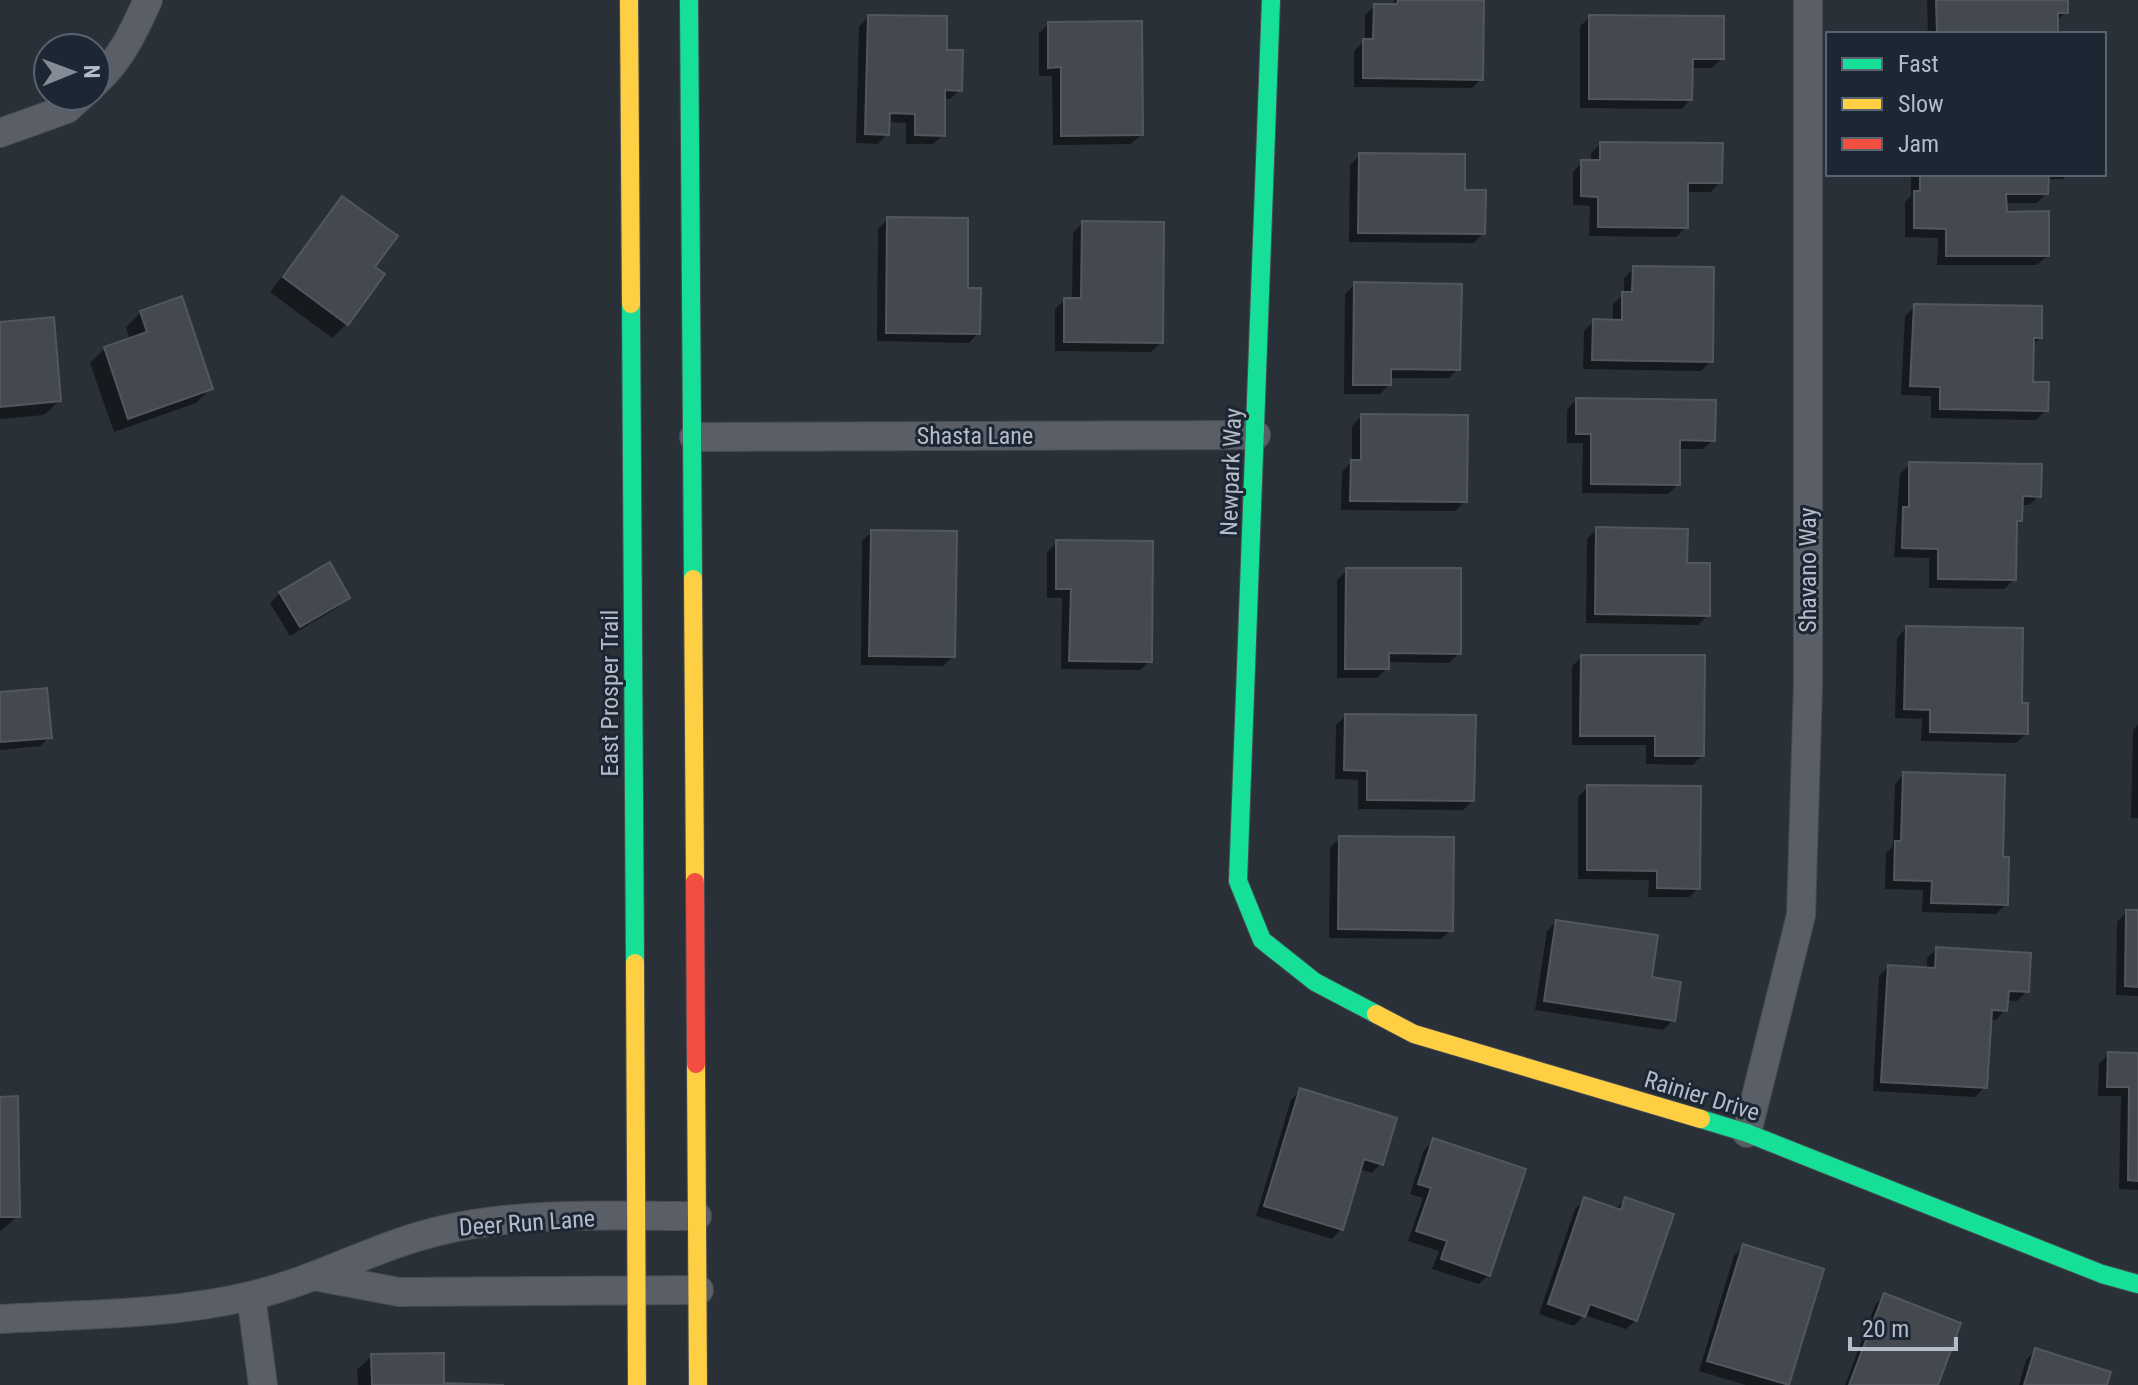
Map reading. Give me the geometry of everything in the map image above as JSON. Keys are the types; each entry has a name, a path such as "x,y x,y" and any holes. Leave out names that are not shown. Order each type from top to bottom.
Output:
{"main road":[{"name":"East Prosper Trail","path":"629,0 629,425 635,674 632,973 637,1385"},
{"path":"689,0 698,1385"},
{"name":"Newpark Way","path":"1262,940 1238,881 1271,0"},
{"name":"Rainier Drive","path":"1262,940 1315,982 1414,1034 1747,1133 2102,1274 2138,1284"}],"street":[{"path":"112,68 148,0"},
{"name":"Shavano Way","path":"1747,1133 1801,915 1808,686 1808,0"},
{"path":"0,133 59,112"},
{"name":"Shasta Lane","path":"694,437 1256,435"},
{"name":"Deer Run Lane","path":"0,1319 137,1311 251,1296 319,1277 400,1241 445,1229 508,1220 697,1216"},
{"name":"Deer Run Lane","path":"319,1277 399,1292 699,1290"},
{"path":"251,1296 263,1385"}],"building":[{"path":"1398,0 1484,0 1483,80 1363,78 1363,39 1373,39 1374,4 1397,4"},
{"path":"1936,0 2068,0 2068,13 2058,13 2058,32 1937,32"},
{"path":"868,15 947,16 947,50 963,50 962,91 945,90 945,136 915,135 915,114 890,113 889,135 865,134"},
{"path":"1589,15 1724,16 1724,59 1693,59 1692,100 1589,99"},
{"path":"1142,21 1143,135 1061,136 1061,67 1048,68 1048,22"},
{"path":"1600,142 1723,143 1722,183 1688,183 1688,228 1598,227 1598,197 1581,196 1581,160 1600,160"},
{"path":"1359,153 1465,154 1465,190 1486,190 1485,234 1358,233"},
{"path":"1920,176 2049,176 2048,194 2006,194 2007,212 2049,211 2049,256 1946,256 1946,229 1914,228 1914,191 1920,191"},
{"path":"342,196 398,236 375,267 385,274 348,325 283,277"},
{"path":"887,217 968,218 968,288 981,288 980,334 886,333"},
{"path":"1082,221 1164,222 1163,343 1064,342 1064,298 1081,298"},
{"path":"1633,266 1714,267 1713,362 1592,360 1593,319 1622,320 1622,292 1632,292"},
{"path":"1354,282 1462,284 1460,370 1391,369 1391,385 1353,385"},
{"path":"182,296 213,389 128,419 104,347 147,332 140,311"},
{"path":"1914,304 2042,306 2042,338 2034,338 2033,382 2049,382 2048,411 1940,409 1940,387 1910,386"},
{"path":"54,317 61,401 0,407 0,322"},
{"path":"1576,398 1716,400 1715,441 1680,440 1680,485 1591,484 1591,434 1576,434"},
{"path":"1361,414 1468,415 1467,502 1350,501 1351,460 1361,460"},
{"path":"1909,462 2042,464 2041,497 2023,496 2022,521 2017,521 2016,580 1938,579 1938,549 1902,548 1903,507 1909,507"},
{"path":"1596,527 1688,529 1687,563 1710,563 1710,616 1595,614"},
{"path":"871,530 957,531 955,657 869,656"},
{"path":"1056,540 1153,541 1152,662 1069,661 1071,589 1056,589"},
{"path":"330,562 350,598 300,627 279,592"},
{"path":"1346,568 1461,568 1461,654 1389,653 1389,669 1345,669"},
{"path":"1906,626 2023,628 2022,703 2028,703 2028,734 1930,732 1930,710 1904,709"},
{"path":"1581,655 1705,655 1704,756 1655,756 1655,736 1580,736"},
{"path":"47,688 52,738 0,742 0,692"},
{"path":"1345,714 1476,715 1474,801 1367,800 1367,771 1344,770"},
{"path":"1903,772 2005,775 2003,857 2009,857 2008,905 1931,903 1932,881 1894,880 1895,841 1901,841"},
{"path":"1587,785 1701,786 1700,889 1657,888 1657,871 1587,870"},
{"path":"1339,836 1454,837 1453,931 1338,929"},
{"path":"2126,910 2138,910 2138,987 2125,986"},
{"path":"1556,920 1658,935 1652,977 1681,982 1675,1021 1544,1001"},
{"path":"1936,947 2031,953 2029,992 2009,991 2007,1011 1992,1010 1987,1088 1881,1082 1888,965 1935,968"},
{"path":"2108,1052 2138,1053 2138,1181 2128,1180 2129,1087 2107,1087"},
{"path":"1300,1088 1397,1118 1383,1165 1364,1159 1343,1230 1264,1206"},
{"path":"18,1096 20,1217 0,1217 0,1097"},
{"path":"1433,1138 1526,1169 1490,1276 1441,1259 1447,1241 1416,1231 1431,1188 1418,1184"},
{"path":"1584,1197 1621,1210 1625,1197 1674,1214 1637,1321 1590,1304 1585,1317 1548,1304"},
{"path":"1743,1244 1824,1269 1789,1385 1707,1361"},
{"path":"1884,1293 1961,1323 1938,1385 1849,1385"},
{"path":"2035,1348 2111,1372 2107,1385 2024,1385"},
{"path":"444,1353 444,1383 504,1385 372,1385 371,1354"}],"traffic: fast":[{"path":"689,0 693,579"},
{"path":"1271,0 1238,881 1262,940 1315,982 1376,1014"},
{"path":"631,304 635,963"},
{"path":"1701,1119 1747,1133 2102,1274 2138,1284"}],"traffic: slow":[{"path":"629,0 631,304"},
{"path":"693,579 695,882"},
{"path":"635,963 637,1385"},
{"path":"1376,1014 1414,1034 1701,1119"},
{"path":"696,1064 698,1385"}],"traffic: jam":[{"path":"695,882 696,1064"}]}
